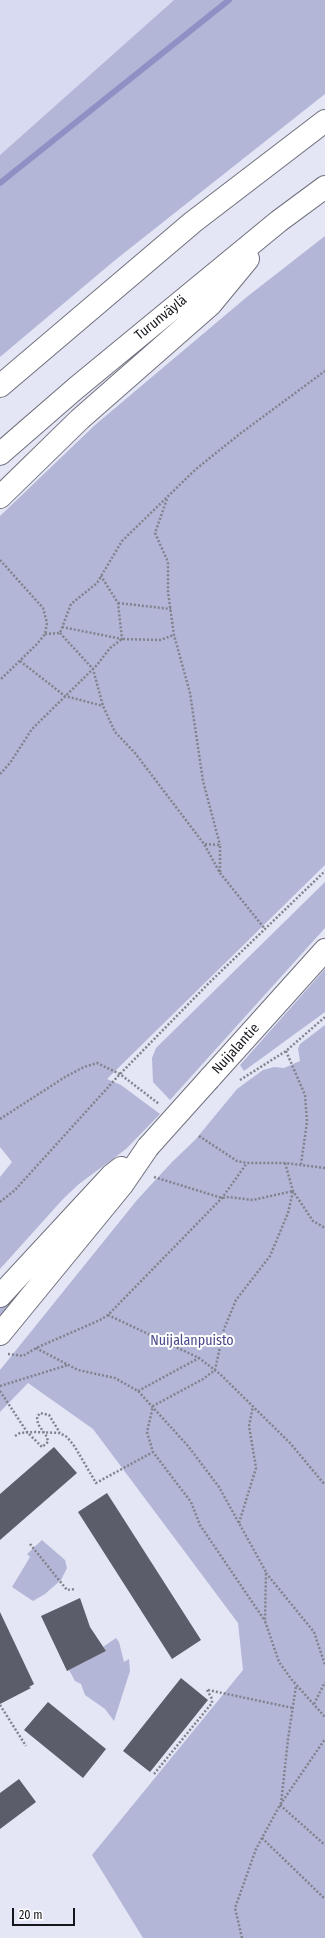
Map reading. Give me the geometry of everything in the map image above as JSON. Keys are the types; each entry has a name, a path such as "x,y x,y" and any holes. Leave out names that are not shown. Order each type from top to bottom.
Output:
{"main road":[{"path":"0,386 194,222 325,120"},
{"name":"Turunväylä","path":"0,454 82,383 280,221 325,187"},
{"path":"0,497 80,419 210,304 280,221"},
{"name":"Nuijalantie","path":"3,1344 148,1148 325,950"},
{"name":"Nuijalantie","path":"0,1296 112,1175 148,1148"}],"path":[{"path":"60,633 72,604 97,583 122,541 196,469 325,371"},
{"path":"168,497 155,533 168,562 168,592 174,634 190,693 203,781 220,845 220,873"},
{"path":"0,560 43,608 47,623 45,634 0,680"},
{"path":"101,576 118,603 122,639"},
{"path":"118,603 171,609"},
{"path":"62,627 122,639 160,640 174,634"},
{"path":"45,634 60,633"},
{"path":"60,633 92,670 103,706 115,732 135,753 204,844 220,873 265,929"},
{"path":"0,774 10,763 32,729 92,670 110,648 122,639"},
{"path":"20,660 65,696 103,706"},
{"path":"204,844 220,845"},
{"path":"0,1202 15,1190 120,1074 325,871"},
{"path":"234,1084 286,1051 325,1017"},
{"path":"286,1051 305,1095 307,1122 301,1164"},
{"path":"0,1119 65,1077 84,1067 97,1063 120,1074 164,1108"},
{"path":"199,1136 237,1161 247,1163 301,1164 325,1168"},
{"path":"3,1344 24,1356 36,1348 100,1320 108,1315 222,1198 247,1163"},
{"path":"285,1163 293,1191 313,1221 325,1228"},
{"path":"149,1175 172,1184 183,1184 222,1198 229,1197 253,1200 293,1191"},
{"path":"293,1191 288,1213 270,1256 236,1300 224,1329 215,1370 203,1380 154,1406 147,1432 153,1452 191,1502 200,1525 265,1621 279,1662 296,1686 325,1717"},
{"path":"108,1315 199,1358 215,1370 290,1443 325,1485"},
{"path":"36,1348 84,1372 115,1378 138,1391 154,1406 188,1446 219,1487 266,1572 314,1632 325,1665"},
{"path":"138,1391 199,1358"},
{"path":"0,1386 69,1365"},
{"path":"0,1391 27,1432 42,1447 48,1442 47,1437 38,1424 37,1417 40,1413 43,1412 49,1414 60,1433"},
{"path":"239,1524 256,1468 249,1426 253,1406"},
{"path":"15,1436 27,1432 43,1432 60,1433 67,1437 75,1447 96,1483 153,1452"},
{"path":"30,1544 67,1590 75,1590"},
{"path":"265,1621 266,1572"},
{"path":"314,1704 325,1682"},
{"path":"280,1805 296,1686"},
{"path":"154,1774 212,1703 212,1699 207,1690 293,1708"},
{"path":"0,1705 26,1746"},
{"path":"242,1938 235,1908 256,1849 280,1805 325,1739"},
{"path":"280,1805 325,1845"},
{"path":"262,1838 325,1899"}],"shaded area":[{"path":"0,0 174,0 0,155"}],"green space":[{"path":"174,0 325,0 325,94 114,261 0,357 0,155"},
{"path":"325,236 325,865 107,1079 121,1085 160,1114 126,1149 79,1184 63,1199 0,1269 0,1177 12,1162 0,1147 0,516 95,425 248,296"},
{"path":"325,882 325,928 170,1100 153,1082 152,1058 156,1048"},
{"path":"325,969 325,1012 244,1071 240,1065"},
{"name":"Nuijalanpuisto","path":"325,1025 325,1938 143,1938 92,1855 243,1670 238,1623 93,1429 28,1383 0,1412 0,1370 137,1200 172,1162 195,1140 237,1089 263,1070 274,1067 284,1068 300,1061 298,1049 300,1044"},
{"path":"27,1277 34,1284 0,1325 0,1308"},
{"path":"42,1540 65,1560 67,1568 61,1580 45,1594 33,1601 12,1587 30,1557 27,1554"},
{"path":"116,1638 119,1642 124,1662 129,1659 130,1671 114,1721 105,1709 85,1695 81,1684 75,1681 69,1670 106,1651 103,1647"}],"building":[{"path":"54,1447 77,1473 0,1540 0,1494"},
{"path":"107,1493 201,1640 172,1659 78,1512"},
{"path":"80,1598 90,1627 106,1651 67,1671 41,1616"},
{"path":"0,1612 34,1684 29,1687 31,1688 0,1704"},
{"path":"181,1678 208,1700 150,1772 123,1751"},
{"path":"48,1702 106,1749 83,1778 24,1730"},
{"path":"19,1779 36,1802 0,1829 0,1793"}],"waterway":[{"path":"0,183 229,0"}]}
